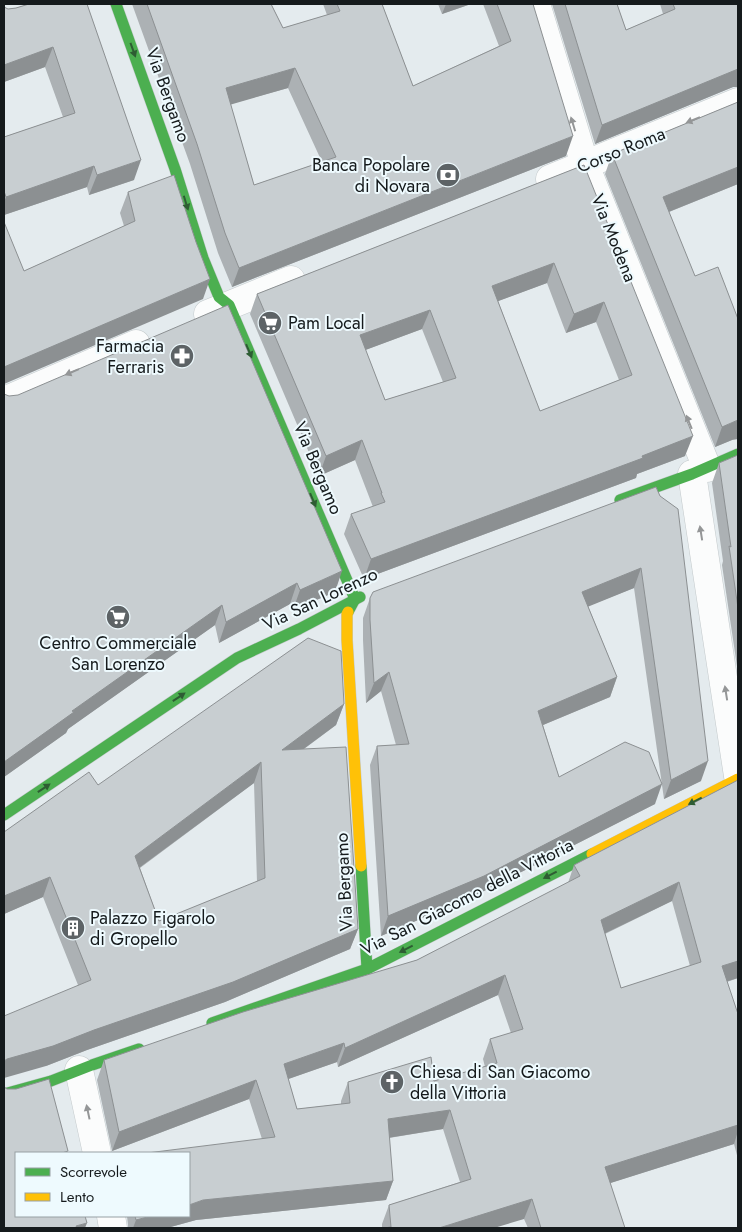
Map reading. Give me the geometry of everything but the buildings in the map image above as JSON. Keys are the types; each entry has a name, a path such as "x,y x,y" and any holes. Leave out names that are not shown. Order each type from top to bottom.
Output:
{"street":[{"name":"Via Bergamo","path":"116,4 175,169 203,258 219,297 229,305 355,599 346,614 367,969"},
{"name":"Via Modena","path":"536,4 585,165 700,471 738,777"},
{"name":"Corso Roma","path":"530,186 738,102"},
{"path":"184,324 311,273"},
{"path":"4,401 157,336"},
{"path":"607,506 700,471 738,454"},
{"name":"Via San Lorenzo","path":"4,815 237,658 299,629 355,599 374,592"},
{"name":"Via San Giacomo della Vittoria","path":"202,1026 367,969 738,777"},
{"path":"4,1094 51,1081 147,1046"},
{"path":"79,1070 97,1152"}],"traffic: fast":[{"path":"116,4 175,169 203,258 219,297 229,305 355,599 348,612"},
{"path":"620,500 692,474 738,454"},
{"path":"4,815 237,658 299,629 360,597"},
{"path":"212,1023 367,969 592,854"},
{"path":"361,866 367,969"},
{"path":"4,1094 51,1081 139,1049"}],"traffic: slow":[{"path":"348,612 347,640 361,866"},
{"path":"592,854 738,779"}],"place":[{"name":"Banca Popolare di Novara","path":"448,175"},
{"name":"Pam Local","path":"270,323"},
{"name":"Farmacia Ferraris","path":"182,356"},
{"name":"Centro Commerciale San Lorenzo","path":"118,617"},
{"name":"Palazzo Figarolo di Gropello","path":"73,928"},
{"name":"Chiesa di San Giacomo della Vittoria","path":"392,1082"}]}
